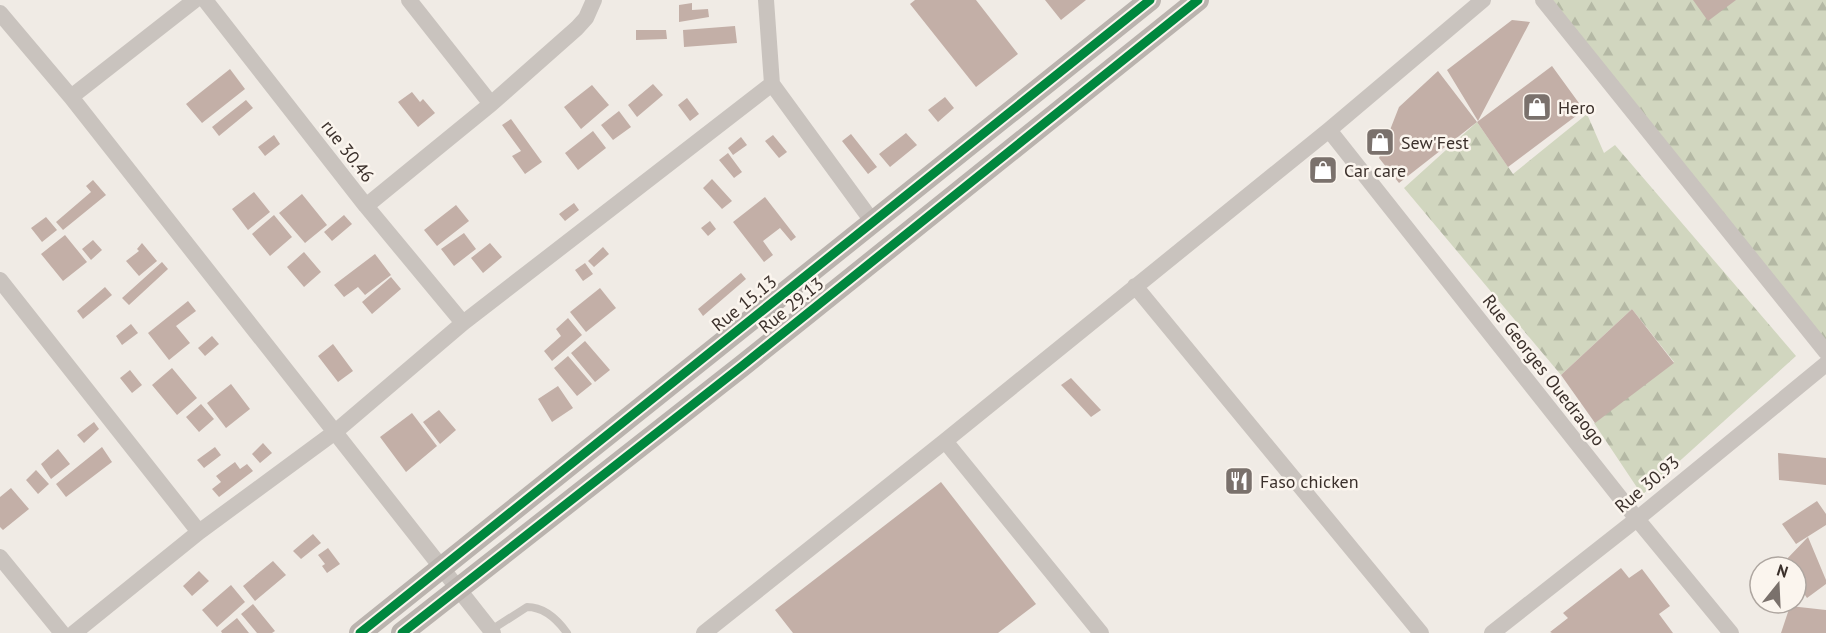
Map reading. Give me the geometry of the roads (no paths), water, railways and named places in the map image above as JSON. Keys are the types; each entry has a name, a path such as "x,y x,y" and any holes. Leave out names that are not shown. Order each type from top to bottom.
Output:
{"main road":[{"name":"Rue 15.13","path":"360,633 1150,0"},
{"name":"Rue 29.13","path":"406,632 458,588 742,366 1198,0"}],"street":[{"path":"70,97 195,0"},
{"name":"rue 30.46","path":"206,0 366,206 463,323"},
{"path":"409,0 491,104"},
{"path":"366,206 491,104 577,28 586,18 594,0"},
{"path":"766,0 772,84 872,221"},
{"path":"704,633 1329,130 1483,0"},
{"path":"1543,0 1826,352"},
{"path":"0,13 70,97 492,632"},
{"path":"74,633 199,532 335,432 463,323 772,84"},
{"name":"Rue Georges Ouedraogo","path":"1329,130 1637,519 1731,633"},
{"path":"0,280 199,532"},
{"path":"1135,286 1421,633"},
{"name":"Rue 30.93","path":"1492,633 1637,519 1826,364"},
{"path":"945,441 1101,633"},
{"path":"0,557 62,633"}],"lane":[{"path":"492,632 527,607 533,607 548,613 567,633"}],"place":[{"name":"Hero","path":"1537,107"},
{"name":"Sew'Fest","path":"1380,142"},
{"name":"Car care","path":"1323,170"},
{"name":"Faso chicken","path":"1239,481"}]}
